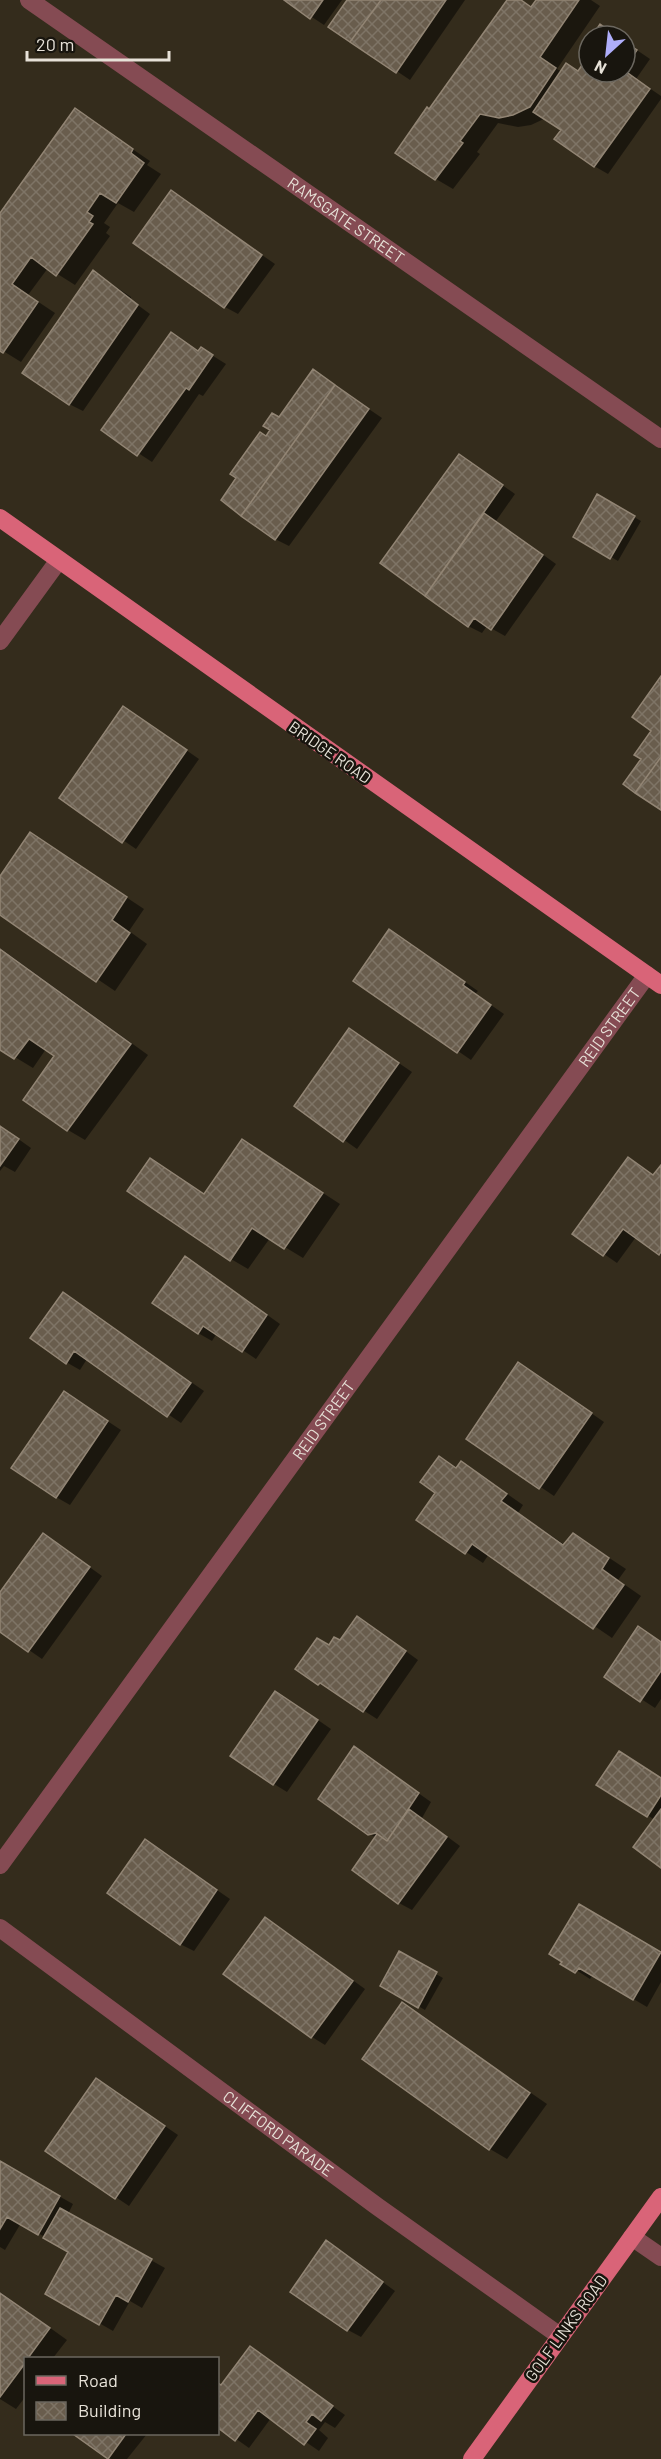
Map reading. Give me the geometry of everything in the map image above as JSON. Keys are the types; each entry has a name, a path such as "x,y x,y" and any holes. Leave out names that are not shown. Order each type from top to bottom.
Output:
{"main road":[{"name":"BRIDGE ROAD","path":"0,518 654,980"},
{"name":"GOLF LINKS ROAD","path":"472,2459 661,2197"}],"street":[{"name":"RAMSGATE STREET","path":"29,0 661,439"},
{"path":"0,641 59,560"},
{"name":"REID STREET","path":"0,1864 654,980"},
{"name":"CLIFFORD PARADE","path":"0,1928 378,2207 560,2336"},
{"path":"632,2236 661,2258"}],"building":[{"path":"284,0 323,0 310,19"},
{"path":"347,0 381,0 350,42 328,27"},
{"path":"381,0 446,0 396,73 350,42"},
{"path":"507,0 521,0 531,7 536,0 579,0 540,57 556,68 530,107 513,115 499,118 480,114 460,141 463,143 435,180 395,153"},
{"path":"566,63 577,70 577,84 637,84 637,80 650,89 594,167 554,139 561,130 533,112"},
{"path":"75,108 133,149 131,153 144,163 116,203 100,193 87,212 93,216 89,222 93,224 56,276 31,257 12,284 38,302 3,353 0,351 0,213"},
{"path":"171,190 262,255 224,308 133,243"},
{"path":"93,270 138,305 69,405 22,373"},
{"path":"171,332 198,351 201,347 213,355 189,390 186,388 137,456 101,430"},
{"path":"313,369 335,385 241,516 221,500 236,478 230,474 260,432 266,436 270,430 263,426 272,413 279,417"},
{"path":"335,385 369,409 275,540 241,516"},
{"path":"459,454 503,485 425,596 380,563"},
{"path":"597,494 635,516 610,559 573,537"},
{"path":"484,513 543,555 491,630 474,618 468,627 425,596"},
{"path":"661,676 661,757 635,793 623,784 641,759 634,755 651,731 632,717"},
{"path":"123,706 187,750 122,843 59,798"},
{"path":"661,757 661,810 635,793"},
{"path":"30,832 127,897 112,920 130,933 96,982 0,915 0,876"},
{"path":"389,929 465,982 463,985 491,1005 457,1053 353,981"},
{"path":"0,949 131,1044 67,1131 23,1100 54,1056 29,1039 14,1059 0,1050"},
{"path":"349,1028 399,1063 343,1142 294,1106"},
{"path":"0,1126 19,1139 0,1166"},
{"path":"242,1139 323,1193 284,1249 252,1228 230,1261 127,1191 150,1158 204,1194"},
{"path":"628,1157 653,1175 661,1165 661,1252 659,1255 623,1229 603,1256 572,1234"},
{"path":"185,1256 267,1315 242,1352 203,1326 198,1334 152,1303"},
{"path":"63,1292 191,1383 167,1417 74,1351 66,1364 30,1338"},
{"path":"518,1362 592,1413 539,1489 466,1439"},
{"path":"64,1391 108,1421 56,1498 11,1468"},
{"path":"439,1456 456,1468 461,1461 507,1494 501,1501 563,1545 573,1533 609,1558 602,1569 624,1585 593,1629 472,1544 465,1554 416,1520 435,1493 420,1482"},
{"path":"43,1533 90,1567 28,1652 0,1632 0,1592"},
{"path":"357,1616 406,1651 363,1712 295,1669 317,1638 329,1645 334,1637 340,1640"},
{"path":"638,1626 661,1642 661,1671 640,1702 604,1677"},
{"path":"275,1691 318,1720 273,1785 230,1756"},
{"path":"354,1746 419,1793 387,1841 376,1833 368,1835 318,1799"},
{"path":"619,1751 661,1778 661,1795 647,1817 596,1785"},
{"path":"409,1809 447,1837 398,1904 352,1870 377,1834 387,1841"},
{"path":"661,1809 661,1868 633,1847"},
{"path":"145,1839 217,1890 180,1945 107,1893"},
{"path":"579,1904 661,1952 633,2000 579,1968 575,1973 549,1954"},
{"path":"265,1917 353,1981 311,2038 223,1974"},
{"path":"399,1951 437,1972 418,2008 380,1986"},
{"path":"402,2002 530,2093 489,2150 362,2059"},
{"path":"96,2078 165,2126 115,2199 45,2151"},
{"path":"0,2161 60,2196 38,2235 7,2217 0,2229"},
{"path":"60,2208 152,2259 128,2302 116,2295 99,2325 45,2294 68,2252 43,2238"},
{"path":"326,2240 383,2282 347,2331 290,2292"},
{"path":"0,2293 50,2328 29,2357 24,2357 24,2365 0,2397"},
{"path":"250,2346 333,2406 321,2421 312,2414 306,2422 316,2429 304,2445 258,2410 235,2441 219,2429 219,2384 221,2385"},
{"path":"74,2435 125,2435 108,2459"}]}
